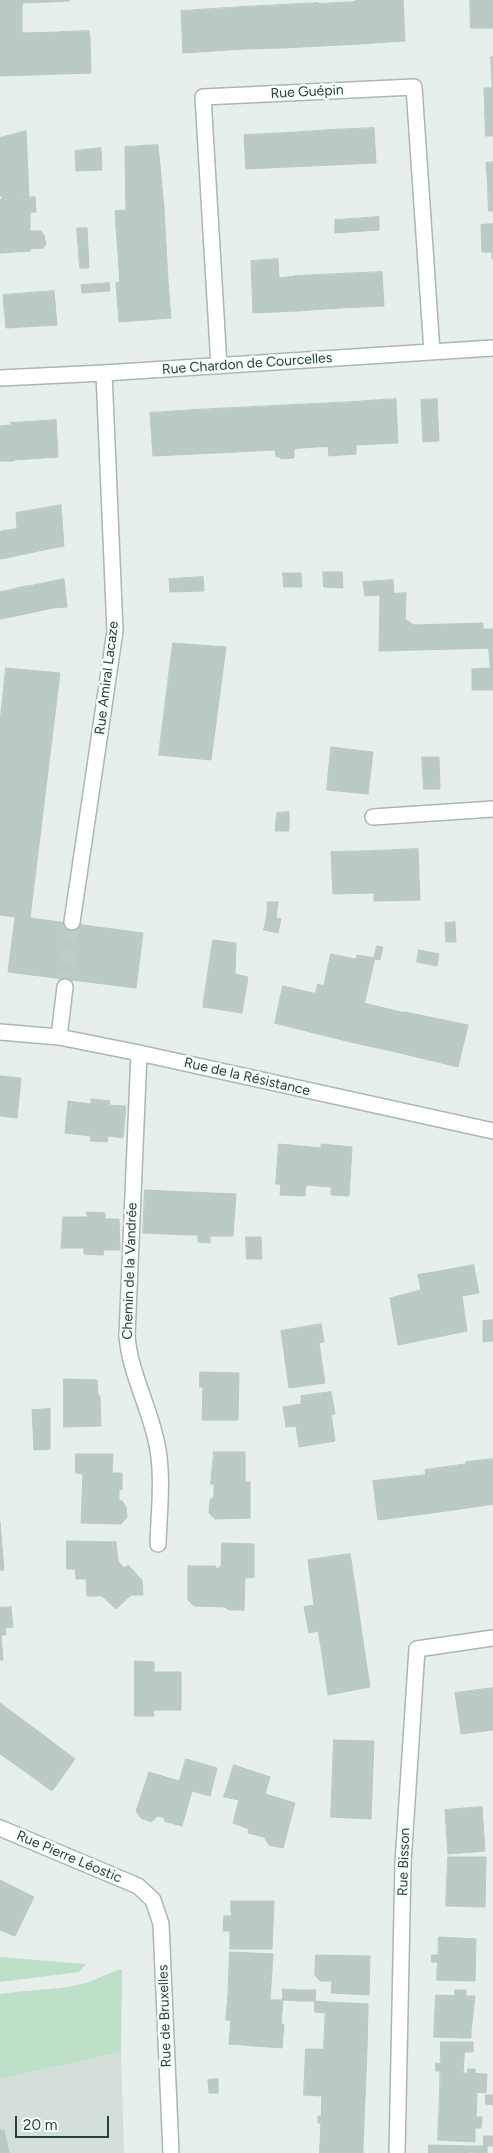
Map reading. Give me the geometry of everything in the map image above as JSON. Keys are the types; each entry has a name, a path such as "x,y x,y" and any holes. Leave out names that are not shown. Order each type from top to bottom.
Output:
{"street":[{"name":"Rue Guépin","path":"220,366 203,97 414,87 432,352"},
{"name":"Rue Chardon de Courcelles","path":"0,378 493,348"},
{"name":"Rue Amiral Lacaze","path":"72,922 115,631 104,373"},
{"path":"373,817 493,809"},
{"path":"60,1038 65,987"},
{"name":"Rue de la Résistance","path":"0,1032 60,1038 139,1053 493,1131"},
{"name":"Chemin de la Vandrée","path":"139,1053 126,1336 128,1356 156,1439 160,1459 158,1544"},
{"name":"Rue Bisson","path":"397,2153 403,1862 416,1648 493,1638"},
{"name":"Rue Pierre Léostic","path":"0,1828 138,1886"},
{"name":"Rue de Bruxelles","path":"138,1886 153,1900 162,1924 171,2153"}],"shaded area":[{"path":"121,2052 124,2153 0,2153 0,2079"}],"green space":[{"path":"0,1957 86,1964 79,1972 0,1982"},
{"path":"122,1969 121,2052 0,2079 0,1994 78,1985"}],"building":[{"path":"0,0 22,0 22,33 60,32 60,38 90,37 91,73 0,76"},
{"path":"22,0 50,0 50,2 22,3"},
{"path":"50,0 69,0 70,1 50,2"},
{"path":"356,0 403,0 405,41 359,44"},
{"path":"470,0 493,0 493,28 471,28"},
{"path":"356,2 359,44 321,46 318,4"},
{"path":"318,3 321,46 283,48 280,5"},
{"path":"280,5 283,48 245,49 243,7"},
{"path":"243,7 245,49 183,53 181,11"},
{"path":"89,31 90,37 60,38 60,32"},
{"path":"491,57 493,57 493,112 485,112 484,88 492,88"},
{"path":"485,112 493,112 493,136 486,136"},
{"path":"374,128 376,163 332,165 330,130"},
{"path":"330,130 332,165 289,167 287,133"},
{"path":"26,131 29,197 2,199 2,196 0,196 0,138"},
{"path":"287,133 289,167 246,169 244,135"},
{"path":"158,145 164,208 126,210 125,147"},
{"path":"101,148 102,170 76,171 75,151"},
{"path":"493,162 493,187 488,187 486,163"},
{"path":"488,187 493,187 493,211 489,211"},
{"path":"35,197 36,212 30,212 30,231 41,231 46,244 43,248 30,249 30,251 0,253 0,200"},
{"path":"164,208 168,281 120,283 115,211"},
{"path":"379,217 379,230 335,233 335,220"},
{"path":"493,224 492,259 492,252 482,252 481,225"},
{"path":"77,228 87,228 89,268 80,268"},
{"path":"278,259 279,278 295,276 297,311 253,313 251,261"},
{"path":"382,272 384,306 340,308 338,274"},
{"path":"338,274 340,308 297,311 295,276"},
{"path":"168,281 171,318 119,322 116,283"},
{"path":"109,283 110,291 82,293 81,285"},
{"path":"54,291 57,325 6,328 3,295"},
{"path":"396,399 398,443 356,445 353,402"},
{"path":"437,399 439,441 423,442 421,400"},
{"path":"353,402 356,445 316,447 313,404"},
{"path":"313,404 316,447 275,450 272,406"},
{"path":"272,406 275,450 235,452 233,408"},
{"path":"233,408 235,452 196,454 193,410"},
{"path":"193,410 196,454 153,456 150,413"},
{"path":"56,420 58,457 14,460 12,423"},
{"path":"11,422 14,461 0,461 0,426 11,425"},
{"path":"356,445 356,454 329,456 328,446"},
{"path":"294,448 294,458 281,459 276,457 275,450"},
{"path":"61,505 62,520 17,529 16,513"},
{"path":"62,520 64,546 48,549 45,523"},
{"path":"45,523 48,549 34,552 31,526"},
{"path":"31,526 34,552 20,555 17,529"},
{"path":"17,529 20,555 6,558 3,531"},
{"path":"3,531 6,558 0,559 0,532"},
{"path":"323,572 342,572 343,588 324,587"},
{"path":"283,573 301,573 302,587 284,587"},
{"path":"203,577 204,591 170,592 169,579"},
{"path":"64,579 67,607 53,608 50,582"},
{"path":"393,580 394,594 365,596 363,582"},
{"path":"50,582 53,608 39,611 36,585"},
{"path":"36,585 39,611 25,614 22,587"},
{"path":"22,587 25,614 11,617 7,591"},
{"path":"7,591 11,617 0,619 0,592"},
{"path":"406,593 405,619 414,625 483,623 483,629 493,629 493,648 379,651 380,595"},
{"path":"173,643 226,647 211,760 159,755"},
{"path":"489,648 493,648 493,690 472,690 472,669 490,668"},
{"path":"6,668 60,673 30,918 143,933 136,988 8,972 15,917 0,915 0,723"},
{"path":"331,747 373,752 368,794 327,790"},
{"path":"422,757 439,757 440,789 424,789"},
{"path":"289,812 289,831 275,831 277,813"},
{"path":"418,849 420,900 376,901 374,851"},
{"path":"374,851 376,901 374,901 374,893 333,894 331,852"},
{"path":"268,902 278,902 276,918 267,916"},
{"path":"267,916 281,919 278,933 264,930"},
{"path":"455,922 456,942 446,942 445,923"},
{"path":"213,940 236,943 235,974 248,977 242,1013 203,1007"},
{"path":"377,946 383,947 380,960 374,959"},
{"path":"419,950 439,954 437,966 417,962"},
{"path":"331,954 356,959 357,955 375,958 355,1043 314,1033"},
{"path":"318,984 324,986 322,995 316,993"},
{"path":"283,986 322,995 314,1033 275,1023"},
{"path":"364,1003 405,1013 396,1052 355,1043"},
{"path":"405,1012 468,1025 458,1067 396,1052"},
{"path":"0,1076 21,1078 17,1118 0,1116"},
{"path":"91,1099 110,1101 109,1105 126,1106 123,1138 108,1136 107,1142 90,1141 91,1136 65,1133 68,1101 91,1104"},
{"path":"279,1144 321,1148 321,1144 352,1147 349,1196 331,1195 331,1187 306,1185 305,1196 280,1195 281,1184 276,1184"},
{"path":"145,1190 188,1192 186,1235 143,1233"},
{"path":"188,1192 236,1194 233,1236 210,1236 210,1243 198,1242 198,1235 186,1235"},
{"path":"87,1212 105,1213 105,1219 119,1219 120,1250 104,1250 103,1255 84,1254 84,1248 61,1248 63,1217 87,1217"},
{"path":"246,1237 261,1237 262,1259 247,1259"},
{"path":"474,1265 474,1267 418,1275"},
{"path":"474,1267 479,1293 462,1296 467,1331 398,1345 390,1298 421,1290 418,1275"},
{"path":"493,1320 493,1341 483,1342 483,1321"},
{"path":"321,1324 324,1342 319,1343 325,1383 289,1388 281,1331"},
{"path":"200,1372 239,1373 238,1420 202,1420 203,1387 200,1387"},
{"path":"64,1379 97,1380 98,1395 100,1396 101,1426 64,1427"},
{"path":"331,1392 335,1414 331,1415 335,1441 299,1447 296,1426 286,1427 283,1407 301,1404 301,1396"},
{"path":"50,1409 50,1428 33,1429 32,1410"},
{"path":"50,1428 50,1449 34,1450 33,1429"},
{"path":"214,1452 245,1452 245,1482 250,1482 250,1518 215,1519 209,1513 210,1500 214,1497 214,1484 211,1484"},
{"path":"76,1454 113,1454 112,1473 122,1473 122,1490 119,1489 119,1501 122,1501 126,1507 127,1517 121,1524 81,1523 83,1474 76,1473"},
{"path":"493,1459 493,1504 474,1507 466,1462"},
{"path":"467,1464 474,1507 432,1513 425,1470"},
{"path":"426,1475 432,1513 378,1520 373,1481"},
{"path":"0,1522 4,1570 0,1570"},
{"path":"67,1541 116,1542 118,1561 124,1568 128,1565 142,1580 143,1595 131,1595 116,1609 102,1596 87,1596 86,1579 76,1579 75,1569 67,1569"},
{"path":"222,1543 254,1544 254,1577 245,1578 244,1610 194,1606 188,1600 188,1566 215,1566 217,1569 221,1566"},
{"path":"350,1554 357,1599 314,1605 308,1560"},
{"path":"357,1599 363,1641 321,1647 318,1631 309,1633 304,1607"},
{"path":"11,1607 13,1627 5,1628 6,1635 1,1635 3,1660 0,1660 0,1608"},
{"path":"363,1641 370,1687 328,1695 321,1647"},
{"path":"135,1661 154,1662 154,1672 181,1672 181,1710 153,1710 154,1716 135,1716"},
{"path":"493,1688 493,1730 461,1734 455,1693"},
{"path":"0,1703 38,1731 13,1763 0,1754"},
{"path":"38,1731 75,1759 52,1791 13,1763"},
{"path":"334,1740 374,1741 371,1819 331,1817"},
{"path":"186,1759 217,1768 210,1796 192,1791 182,1826 164,1821 165,1818 158,1816 151,1822 141,1818 136,1811 149,1772 179,1781"},
{"path":"234,1765 270,1777 265,1794 295,1803 283,1848 269,1845 264,1837 248,1833 249,1829 233,1823 239,1800 224,1797"},
{"path":"482,1807 485,1851 448,1854 445,1810"},
{"path":"448,1857 486,1857 485,1907 446,1906"},
{"path":"0,1880 34,1897 15,1936 0,1930"},
{"path":"231,1901 274,1901 272,1949 230,1949 230,1931 223,1931 224,1916 231,1916"},
{"path":"439,1937 476,1939 475,1981 437,1980"},
{"path":"230,1952 273,1954 270,2000 228,1999"},
{"path":"316,1955 370,1956 369,1995 331,1993 332,1981 320,1981 315,1975"},
{"path":"432,1955 438,1955 437,1962 432,1962"},
{"path":"283,1989 302,1990 301,2001 283,2000"},
{"path":"302,1990 316,1990 315,2001 301,2001"},
{"path":"455,1990 466,1990 466,1996 455,1996"},
{"path":"436,1995 465,1996 464,2038 434,2037"},
{"path":"465,1996 475,1996 471,2031 464,2031"},
{"path":"228,1999 283,2000 281,2024 284,2025 282,2048 229,2044 231,2020 226,2020"},
{"path":"315,2001 326,2002 325,2013 315,2012"},
{"path":"326,2002 368,2004 367,2050 324,2049"},
{"path":"464,2031 471,2031 471,2038 464,2038"},
{"path":"441,2042 465,2042 463,2073 487,2074 486,2093 477,2092 477,2095 440,2094"},
{"path":"465,2042 473,2042 473,2052 464,2052"},
{"path":"306,2049 367,2050 365,2099 322,2098 322,2096 304,2095"},
{"path":"436,2063 441,2064 440,2071 436,2071"},
{"path":"468,2069 475,2069 475,2074 468,2073"},
{"path":"218,2079 218,2093 209,2093 208,2080"},
{"path":"440,2094 477,2095 476,2117 482,2117 481,2128 475,2128 475,2142 438,2140"},
{"path":"486,2095 493,2095 493,2105 486,2104"},
{"path":"322,2098 365,2099 363,2147 320,2145 321,2123 318,2123 318,2116 321,2116"},
{"path":"4,2130 9,2153 0,2153 0,2131"},
{"path":"484,2136 493,2136 493,2146 484,2146"},
{"path":"320,2145 363,2147 363,2153 320,2153"},
{"path":"429,2145 469,2146 469,2153 429,2153"},
{"path":"469,2146 487,2146 487,2153 469,2152"}],"tunnel":[{"path":"65,987 72,922"}]}
